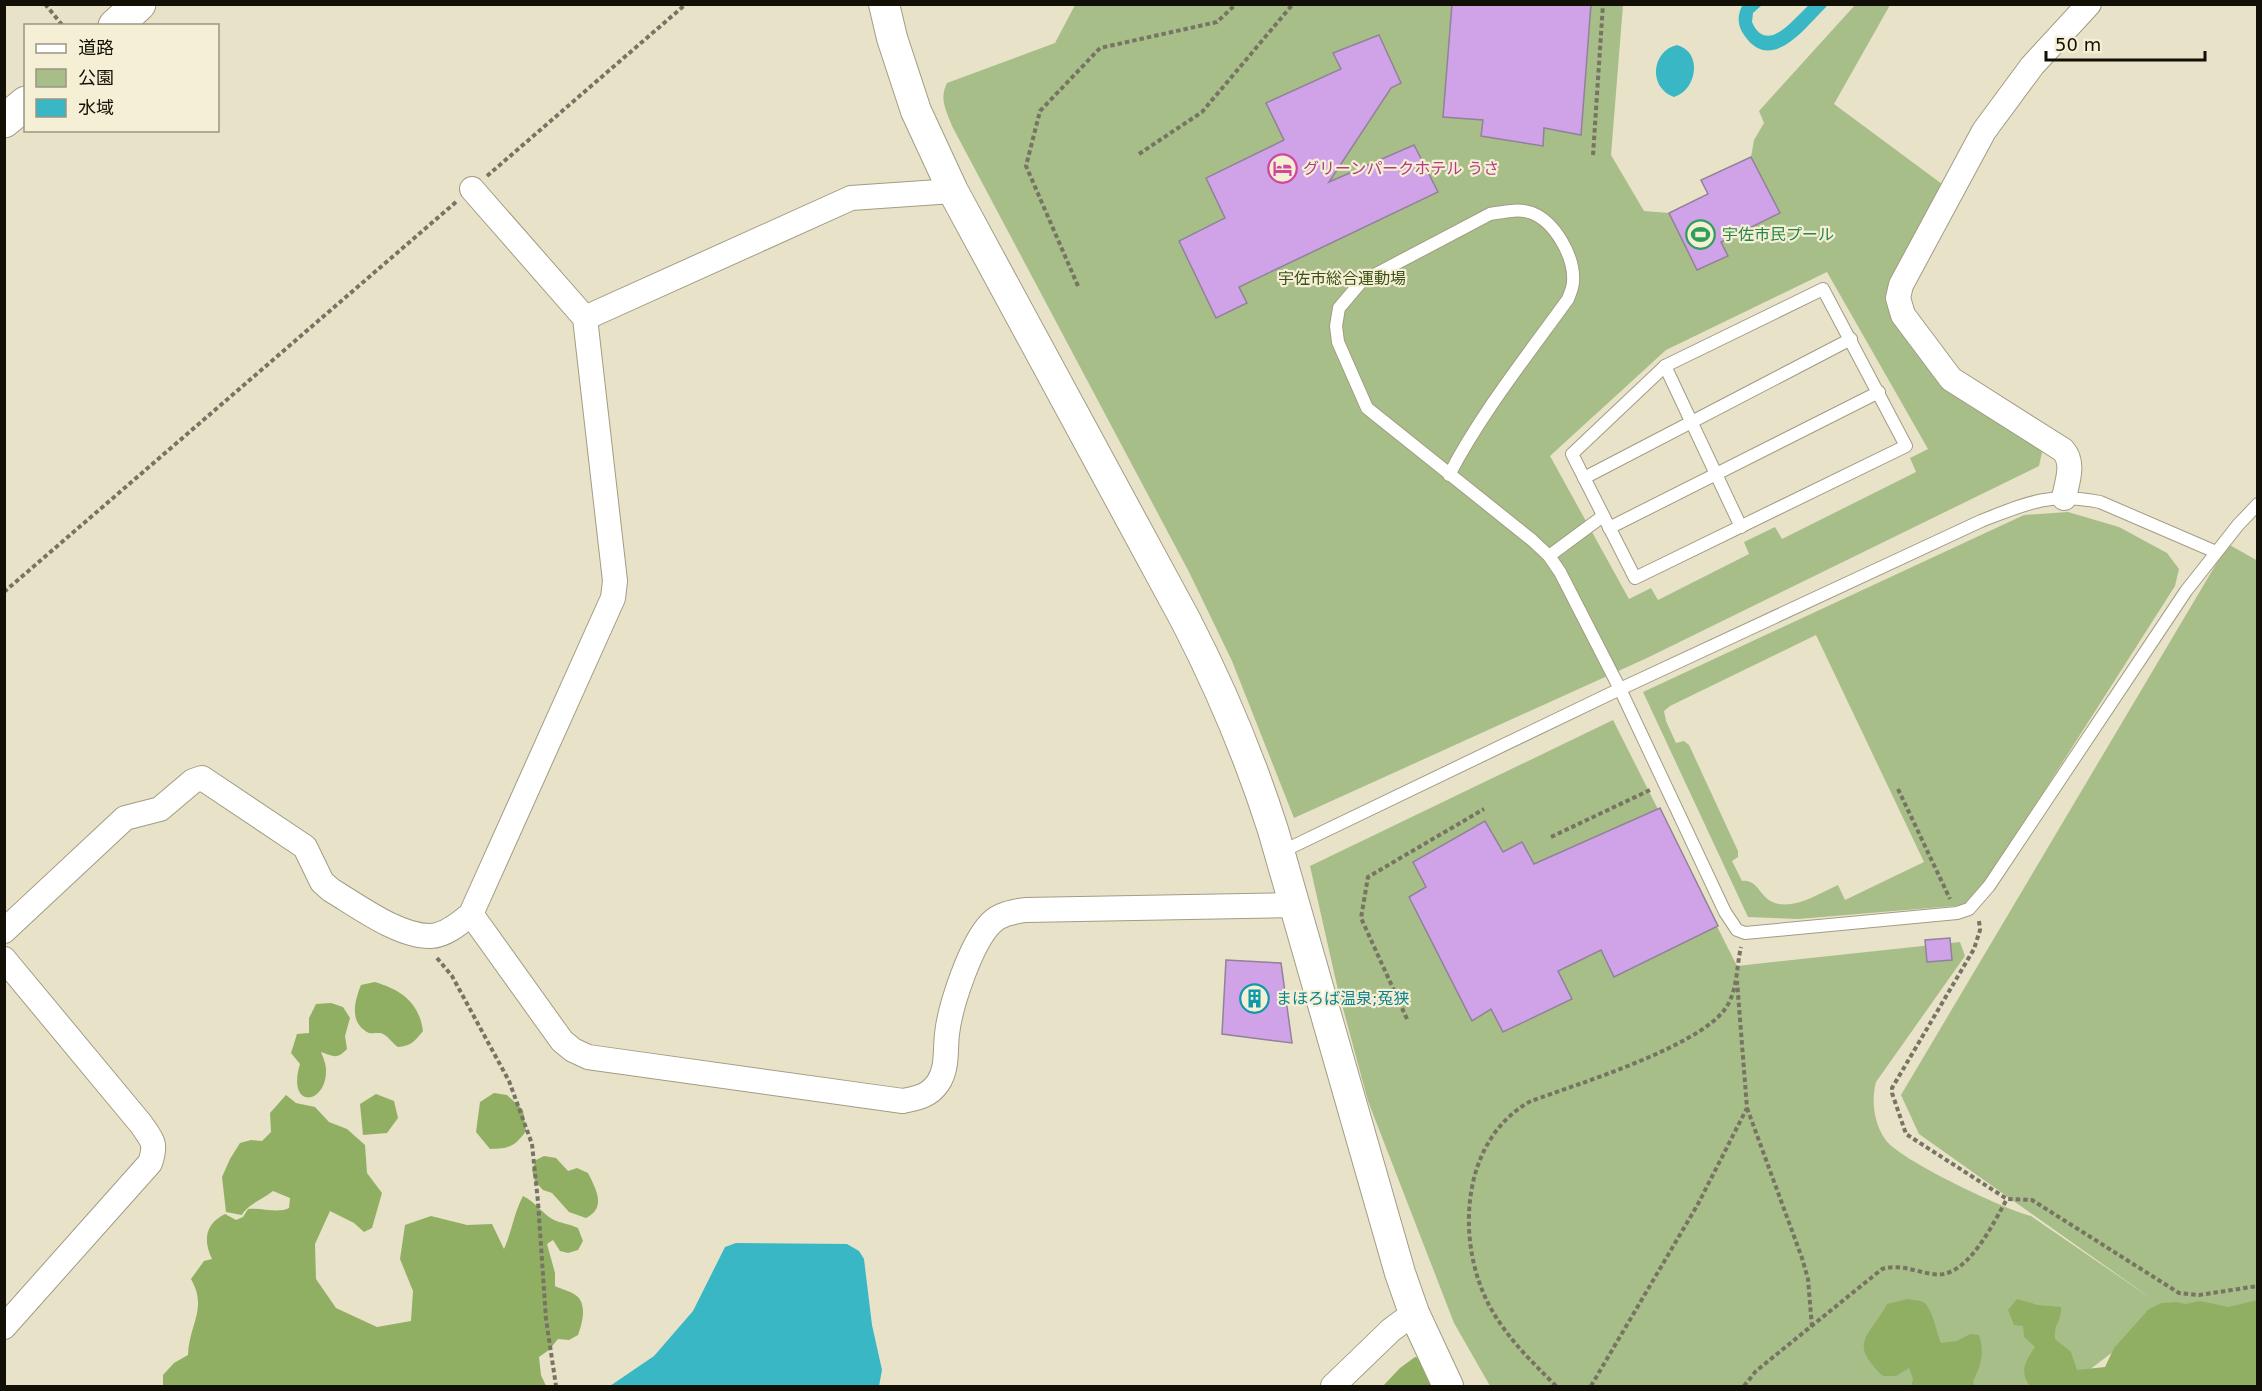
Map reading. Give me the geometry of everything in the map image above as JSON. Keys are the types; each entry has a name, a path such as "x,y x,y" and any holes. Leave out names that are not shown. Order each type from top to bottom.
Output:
{"main road":[{"path":"117,24 139,4"},
{"path":"4,121 24,105"}],"street":[{"path":"884,4 892,38 916,111 953,190 1202,653 1217,683 1253,771 1295,905 1397,1262 1414,1313 1449,1386"},
{"path":"2064,498 2070,464 2068,456 2063,450 1951,379 1903,315 1898,298 1901,285 1984,131 2032,66 2089,4"},
{"path":"4,931 125,818 160,809 193,781 202,778 305,847 322,882 331,890 403,932 432,936 456,927 471,914 613,598 614,564 585,318 472,189"},
{"path":"585,318 843,201 881,195 953,190"},
{"path":"471,914 562,1041 573,1050 588,1057 903,1101 928,1095 939,1082 945,1068 951,1010 960,983 987,927 1001,916 1024,910 1295,905"},
{"path":"4,959 154,1142 154,1153 150,1163 4,1327"},
{"path":"1333,1386 1391,1330 1414,1313"}],"lane":[{"path":"1449,475 1498,396 1568,299 1574,283 1572,265 1563,243 1549,225 1532,213 1513,210 1490,214 1361,282 1339,308 1336,326 1338,342 1367,408 1449,475 1549,556 1566,581 1620,690 1725,912 1737,930 1745,933 1964,912 1974,904 1989,886 2186,591 2238,525 2258,504"},
{"path":"1823,289 1851,339 1906,446 1635,578 1572,454 1665,366 1823,289"},
{"path":"1584,478 1851,339"},
{"path":"1665,366 1741,526"},
{"path":"1609,528 1879,392"},
{"path":"1279,853 1981,521 2037,500 2085,499 2115,507 2216,552"},
{"path":"1549,556 1603,516"}],"path":[{"path":"45,4 61,24"},
{"path":"4,592 686,4"},
{"path":"1078,286 1026,166 1040,111 1100,48 1217,22 1236,4"},
{"path":"1139,154 1202,112 1293,4"},
{"path":"1593,155 1603,4"},
{"path":"1551,837 1654,789"},
{"path":"1898,789 1951,900"},
{"path":"1407,1019 1361,918 1368,877 1484,810"},
{"path":"1974,904 1980,930 1974,949 1892,1088 1906,1134 2007,1199 2032,1200 2179,1293 2199,1295 2258,1286"},
{"path":"403,932 440,961 452,976 509,1081 532,1144 546,1319 556,1386"},
{"path":"1556,1386 1507,1334 1490,1306 1477,1276 1468,1225 1475,1179 1484,1151 1498,1126 1517,1108 1628,1066 1711,1024 1726,1008 1734,989 1745,933"},
{"path":"1737,974 1747,1108 1802,1258 1808,1279 1812,1327"},
{"path":"1591,1386 1698,1204 1747,1108"},
{"path":"1744,1386 1756,1371 1882,1269 1898,1266 1938,1275 1961,1266 1973,1255 2007,1199"}],"green space":[{"name":"宇佐市総合運動場","path":"1075,5 1623,5 1611,155 1644,211 1669,213 1708,194 1701,180 1751,157 1754,140 1764,123 1759,111 1855,5 1890,5 1834,104 1946,187 1894,272 1892,300 1898,320 2043,448 2039,466 1647,658 1294,818 1232,661 1189,572 952,126 946,110 943,99 947,83 1055,43","holes":["1827,272 1928,449 1910,458 1916,472 1782,539 1775,527 1744,542 1749,554 1658,600 1651,588 1629,599 1550,456 1666,350"]},
{"path":"2068,512 2119,527 2167,553 2179,569 2175,586 1997,865 1966,905 1798,919 1748,917 1643,692 2024,515","holes":["1816,635 1924,862 1845,900 1838,885 1809,899 1794,903 1772,902 1753,883 1742,881 1732,861 1738,857 1738,851 1689,745 1684,741 1676,743 1664,711"]},
{"path":"2228,544 2258,561 2257,1330 2163,1314 2068,1386 1490,1386 1454,1323 1368,1101 1338,990 1310,866 1613,720 1737,966 1960,942 1965,956 1876,1082 1874,1112 1881,1133 1894,1148 1930,1171 1977,1194 2031,1216 2152,1299 1919,1134 1901,1095"},
{"path":"375,982 401,993 417,1012 423,1031 410,1044 398,1047 385,1035 369,1033 358,1023 355,1004 361,985"},
{"path":"331,1003 343,1007 350,1018 345,1036 347,1049 338,1056 321,1052 326,1068 325,1082 315,1096 308,1097 302,1095 298,1089 300,1064 291,1053 297,1034 309,1033 309,1018 316,1004"},
{"path":"494,1093 507,1095 523,1110 526,1131 511,1146 490,1149 476,1132 480,1102"},
{"path":"376,1094 394,1101 398,1118 387,1133 363,1135 360,1104"},
{"path":"286,1095 296,1103 315,1107 329,1122 347,1129 365,1145 367,1173 382,1193 372,1228 364,1232 354,1223 330,1211 315,1244 316,1279 336,1308 377,1327 411,1321 413,1291 400,1259 405,1225 431,1216 467,1225 492,1224 504,1249 523,1196 554,1220 578,1228 583,1241 578,1250 568,1253 560,1251 553,1240 547,1244 555,1273 555,1286 578,1297 583,1311 578,1335 569,1340 558,1339 539,1357 541,1375 546,1386 163,1385 163,1375 174,1363 188,1355 198,1308 196,1290 191,1279 204,1261 212,1259 207,1239 213,1223 225,1214 236,1220 243,1217 248,1209 284,1210 289,1208 290,1198 273,1191 251,1205 242,1215 226,1212 222,1177 240,1143 251,1140 262,1141 271,1132 270,1113"},
{"path":"544,1156 556,1158 568,1171 577,1168 588,1173 598,1198 598,1204 592,1214 586,1218 569,1212 552,1193 543,1190 535,1181 532,1170 536,1160"},
{"path":"1908,1299 1921,1301 1926,1305 1932,1315 1941,1343 1957,1341 1970,1334 1979,1335 1982,1353 1973,1382 1975,1386 1911,1386 1913,1379 1909,1368 1896,1376 1883,1376 1872,1365 1864,1348 1868,1333 1887,1304"},
{"path":"2017,1299 2038,1305 2061,1307 2055,1339 2071,1352 2077,1370 2105,1367 2114,1348 2149,1309 2162,1303 2185,1304 2200,1301 2229,1307 2257,1300 2257,1386 2030,1386 2024,1371 2028,1357 2035,1347 2024,1337 2023,1326 2014,1325 2008,1310"},
{"path":"1415,1357 1428,1360 1435,1386 1383,1386 1400,1368"}],"water":[{"path":"1743,4 1762,5 1753,13 1752,22 1758,32 1765,36 1780,31 1809,5 1828,5 1789,43 1777,49 1766,50 1755,46 1744,35 1740,27 1740,12"},
{"path":"1677,45 1691,55 1694,71 1688,87 1674,97 1660,86 1656,70 1662,54"},
{"path":"736,1243 847,1244 859,1251 864,1259 872,1325 882,1370 879,1386 610,1386 654,1356 693,1311 725,1247"}],"building":[{"path":"1452,4 1591,4 1581,135 1544,128 1543,146 1481,136 1483,120 1443,117"},
{"name":"グリーンパークホテル うさ","path":"1379,35 1401,83 1391,88 1329,182 1414,145 1438,192 1239,287 1247,303 1216,318 1179,241 1225,218 1206,178 1284,140 1266,103 1341,69 1333,53"},
{"path":"1751,157 1780,213 1721,242 1728,256 1697,270 1669,213 1708,194 1701,180"},
{"path":"1660,808 1718,926 1614,977 1601,950 1558,971 1572,999 1503,1032 1491,1009 1472,1021 1409,897 1426,887 1413,862 1485,821 1503,852 1522,842 1534,864"},
{"path":"1950,938 1952,960 1927,962 1925,940"},
{"name":"まほろば温泉;菟狭","path":"1226,960 1281,963 1292,1043 1222,1034"}],"place":[{"name":"グリーンパークホテル うさ","path":"1282,168"},
{"name":"宇佐市民プール","path":"1701,234"},
{"name":"まほろば温泉;菟狭","path":"1255,998"}]}
